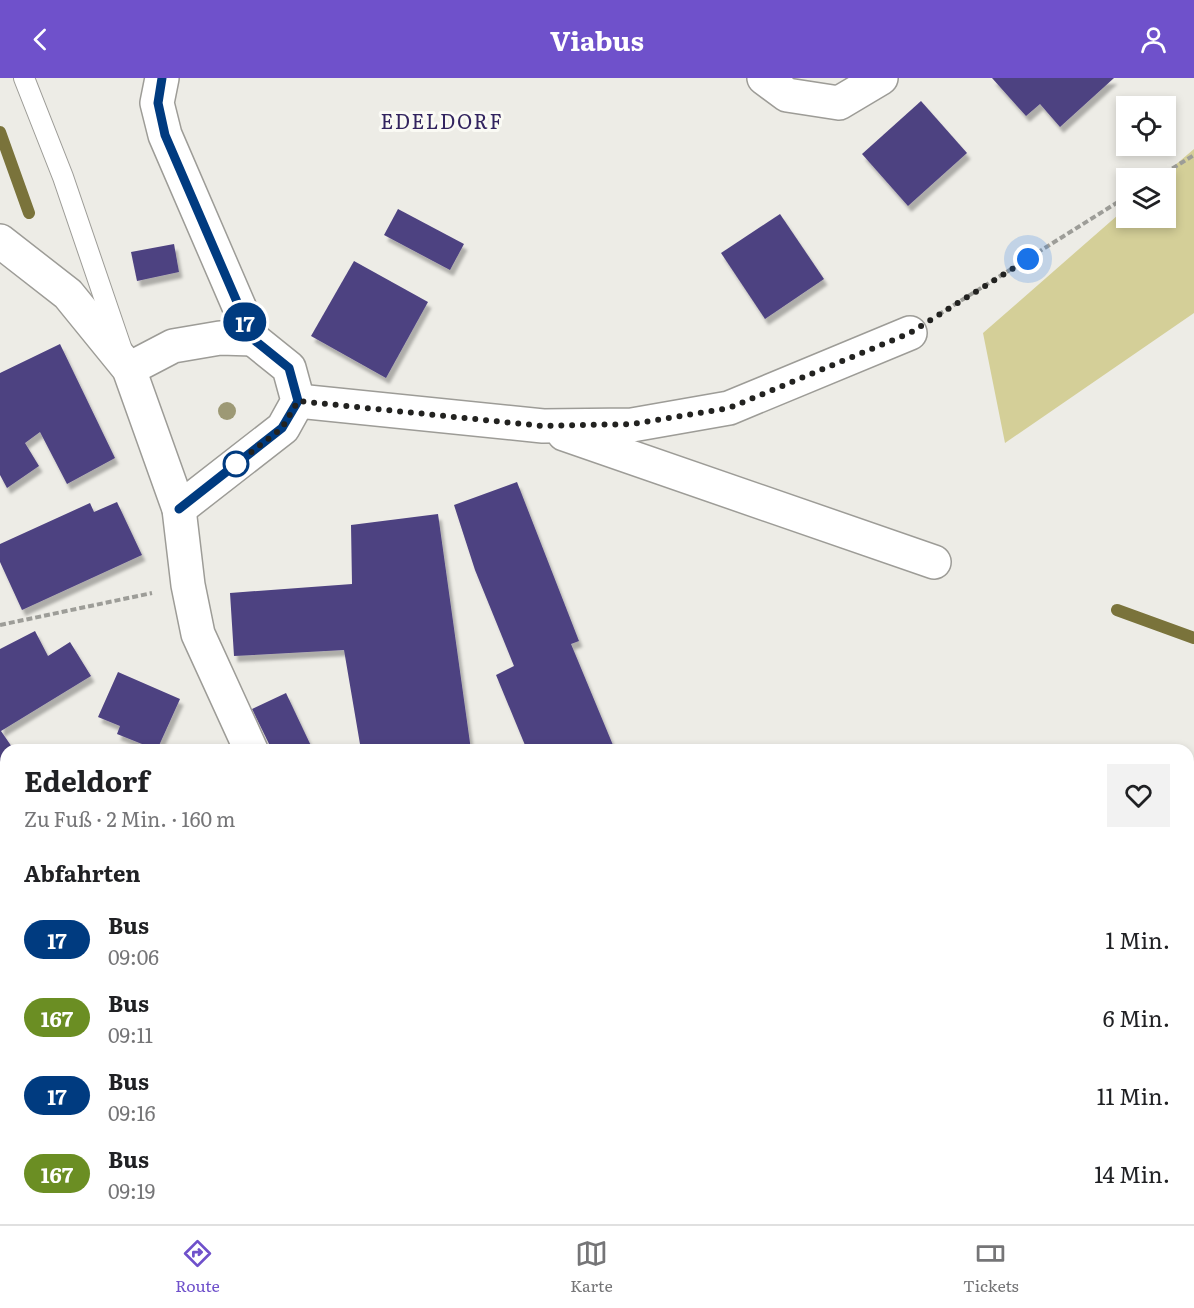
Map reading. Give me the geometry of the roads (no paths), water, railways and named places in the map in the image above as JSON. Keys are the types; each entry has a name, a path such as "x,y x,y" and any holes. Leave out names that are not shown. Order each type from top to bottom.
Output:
{"street":[{"path":"162,78 158,103 165,135 253,339 289,368 298,401 282,428 179,509"},
{"path":"764,78 786,95 839,103 881,78"},
{"path":"0,241 68,294 129,369 179,509 188,585 198,634 248,744"},
{"path":"298,401 543,426 632,424 729,408 910,333"},
{"path":"129,369 173,346 220,338 253,339"},
{"path":"543,426 934,562"}],"lane":[{"path":"24,78 63,177 129,369"}],"waterway":[{"path":"0,132 29,213"},
{"path":"1117,610 1194,638"}],"district":[{"name":"EDELDORF","path":"442,120"}]}
